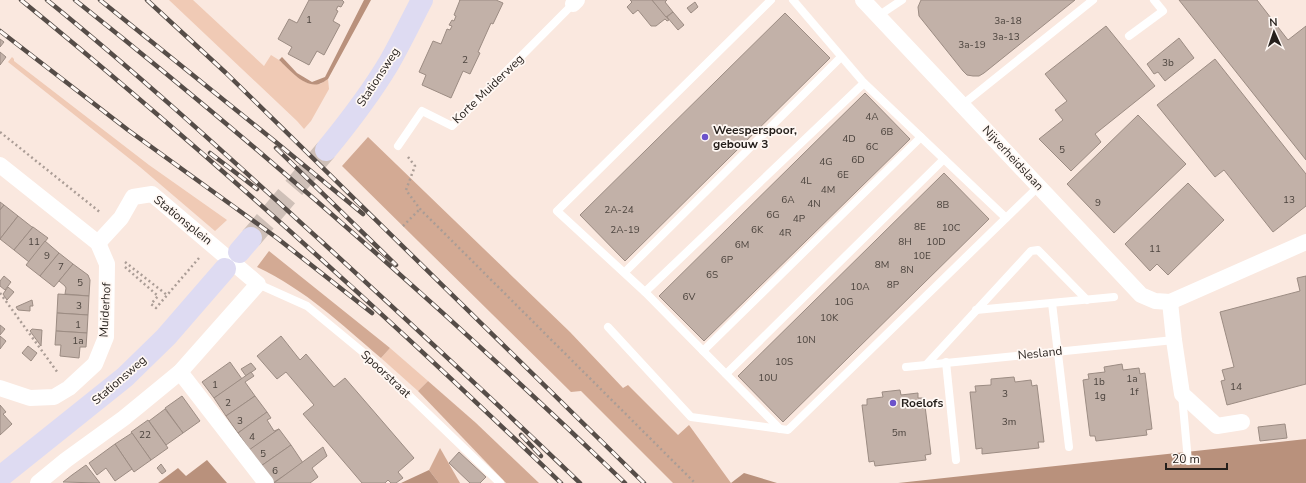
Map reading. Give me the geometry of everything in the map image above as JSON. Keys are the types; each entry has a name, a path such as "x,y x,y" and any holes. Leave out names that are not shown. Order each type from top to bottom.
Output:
{"main road":[{"name":"Stationsweg","path":"326,150 348,122 389,64 422,0"},
{"name":"Stationsweg","path":"0,477 125,377 166,337 225,269"}],"street":[{"name":"Nijverheidslaan","path":"863,0 1142,295 1155,301 1170,302"},
{"path":"0,165 98,243"},
{"name":"Stationsplein","path":"98,243 121,218 133,197 152,194 254,280"},
{"path":"1242,422 1217,426 1182,394 1170,302 1306,242"},
{"name":"Muiderhof","path":"0,388 30,398 54,397 69,388 95,364 106,338 107,264 98,243"},
{"path":"38,483 66,460 124,418 180,372 254,280"},
{"path":"180,372 266,483"}],"lane":[{"path":"771,0 557,210 625,272 780,429"},
{"path":"793,0 864,83 1006,218"},
{"path":"878,16 902,0"},
{"path":"962,105 1093,0"},
{"path":"1129,36 1163,11 1154,0"},
{"name":"Korte Muiderweg","path":"398,146 422,111 452,126 575,2"},
{"path":"625,272 841,57"},
{"path":"645,292 864,83"},
{"path":"703,351 921,137"},
{"path":"726,374 944,159"},
{"path":"608,328 691,417 788,430 1039,186"},
{"path":"927,364 1034,249 1038,250 1086,300"},
{"name":"Spoorstraat","path":"254,280 308,306 359,348 500,483"},
{"path":"976,310 1114,297"},
{"path":"1052,303 1059,351 1069,447"},
{"name":"Nesland","path":"906,367 1174,340"},
{"path":"946,362 956,460"},
{"path":"1182,394 1188,461"}],"path":[{"path":"0,132 115,224"},
{"path":"398,146 415,166 406,190 420,209 695,483"},
{"path":"404,226 420,209"},
{"path":"121,258 167,295"},
{"path":"158,306 199,258 203,260"},
{"path":"0,293 69,388"}],"shaded area":[{"path":"169,0 193,0 264,66 271,55 307,83 320,84 328,79 329,89 311,121 304,129 297,121"},
{"path":"364,0 371,0 328,79 319,84 302,81 279,60 282,57 297,73 312,82 325,77"},
{"path":"12,57 14,61 149,165 227,220 215,231 140,167 8,62"},
{"path":"368,137 570,332 623,388 628,385 678,435 689,425 731,483 673,483 581,391 571,392 342,166"},
{"path":"269,251 390,348 381,358 322,308 292,286 257,267"},
{"path":"390,348 428,381 418,391 381,358"},
{"path":"428,381 476,423 539,483 506,483 418,391"},
{"path":"1306,439 1306,483 898,483"},
{"path":"440,448 460,483 439,483 429,470"},
{"path":"207,460 227,483 158,483 178,468 186,476"},
{"path":"429,470 439,483 401,483"},
{"path":"744,473 777,483 731,483"}],"building":[{"path":"309,0 342,0 344,2 341,7 338,6 336,10 338,11 333,21 340,25 324,55 317,51 309,65 288,54 292,47 278,39 289,19 297,23"},
{"path":"460,0 496,0 503,3 493,24 491,23 478,52 480,53 470,74 463,71 451,98 422,85 426,75 419,72 433,41 441,44 447,29 450,30 452,26 449,25 452,20 454,21 456,16 454,15"},
{"path":"630,0 652,0 669,20 667,21 665,19 656,26 651,26 638,10 633,14 627,7 632,2"},
{"path":"652,0 667,0 665,2 673,12 666,17"},
{"path":"921,0 1075,0 984,73 979,76 973,76 967,75 963,71 919,16 918,7"},
{"path":"1179,0 1257,0 1288,40 1306,26 1306,160"},
{"path":"695,2 698,7 691,13 687,8"},
{"path":"673,12 684,25 678,30 667,17"},
{"name":"Weesperspoor, gebouw 3","path":"785,13 830,58 625,261 580,215"},
{"path":"1106,26 1155,86 1095,134 1101,142 1071,171 1039,139 1063,120 1055,110 1067,101 1045,74"},
{"path":"1179,38 1194,58 1165,81 1158,72 1154,74 1147,64"},
{"path":"0,39 4,42 0,47"},
{"path":"0,52 6,57 0,65"},
{"path":"1215,59 1306,174 1306,206 1273,232 1224,170 1215,177 1157,105"},
{"path":"865,93 910,139 704,341 659,296"},
{"path":"1138,115 1186,164 1114,233 1067,184"},
{"path":"944,173 989,219 783,422 738,376"},
{"path":"1188,183 1224,220 1168,275 1157,264 1150,271 1125,244"},
{"path":"0,202 4,205 0,210"},
{"path":"4,205 18,216 0,239 0,210"},
{"path":"18,216 33,227 14,250 0,239"},
{"path":"33,227 48,238 29,262 14,250"},
{"path":"45,241 59,253 40,276 26,265"},
{"path":"59,253 73,264 54,287 40,276"},
{"path":"73,264 88,275 90,280 89,296 65,294 66,288 59,281"},
{"path":"4,276 11,282 5,290 0,286 0,281"},
{"path":"1306,276 1306,384 1227,405 1221,381 1225,380 1222,370 1234,367 1220,312 1300,291 1297,278"},
{"path":"8,287 14,292 7,300 3,294"},
{"path":"58,294 89,296 88,315 57,313"},
{"path":"32,300 33,306 30,306 30,311 18,310 16,307"},
{"path":"57,313 88,315 87,333 56,331"},
{"path":"0,325 5,329 0,335"},
{"path":"32,329 42,330 41,346 30,331"},
{"path":"56,331 87,333 86,347 80,347 79,358 60,356 61,345 55,345"},
{"path":"0,336 6,341 0,349"},
{"path":"281,336 300,360 306,354 334,387 345,378 414,458 398,472 403,478 396,483 391,483 388,480 385,483 362,483 303,414 314,405 286,372 277,379 257,356"},
{"path":"28,346 37,353 31,361 22,353"},
{"path":"230,362 242,379 214,398 202,382"},
{"path":"251,363 256,369 246,376 241,369"},
{"path":"1122,364 1123,370 1139,368 1140,374 1145,373 1152,429 1146,430 1147,435 1096,441 1095,436 1090,436 1083,380 1089,379 1088,374 1105,372 1104,367"},
{"path":"251,372 254,376 245,382 255,396 226,416 214,398"},
{"path":"1014,377 1015,382 1031,380 1032,386 1037,385 1044,442 1038,442 1039,448 982,454 982,448 976,449 970,392 976,392 975,386 991,385 991,379"},
{"path":"900,390 901,395 918,393 918,398 924,398 931,454 925,455 926,460 875,466 874,461 869,462 862,405 867,405 867,399 883,397 882,392"},
{"path":"182,396 200,421 183,433 165,408"},
{"path":"255,396 267,412 238,433 226,416"},
{"path":"0,405 6,412 3,414 12,424 0,435"},
{"path":"165,409 183,433 166,445 149,421"},
{"path":"267,412 271,418 267,420 274,431 279,429 250,450 238,433"},
{"path":"148,420 168,448 151,460 131,432"},
{"path":"1285,424 1287,438 1260,441 1258,427"},
{"path":"279,429 291,445 261,466 249,450"},
{"path":"132,433 151,460 134,472 115,444"},
{"path":"115,444 132,469 115,481 106,468 97,475 89,463"},
{"path":"291,445 303,463 273,483 261,466"},
{"path":"323,447 327,456 312,468 318,477 310,483 274,483"},
{"path":"459,452 486,477 480,483 470,483 449,463"},
{"path":"161,464 166,471 162,474 157,468"},
{"path":"86,465 100,483 63,482 72,475"}],"tunnel":[{"path":"251,238 326,150"}],"railway":[{"path":"21,0 160,117 296,236 430,359 561,483"},
{"path":"47,0 152,88 254,180 451,361 580,483"},
{"path":"75,0 217,116 356,235 492,358 625,483"},
{"path":"100,0 363,214"},
{"path":"147,0 226,73 644,483"},
{"path":"0,31 128,130 277,238 372,313"},
{"path":"276,148 396,265"},
{"path":"210,153 257,189"},
{"path":"521,435 541,456"}],"place":[{"name":"Weesperspoor, gebouw 3","path":"705,137"},
{"name":"Roelofs","path":"893,403"}]}
